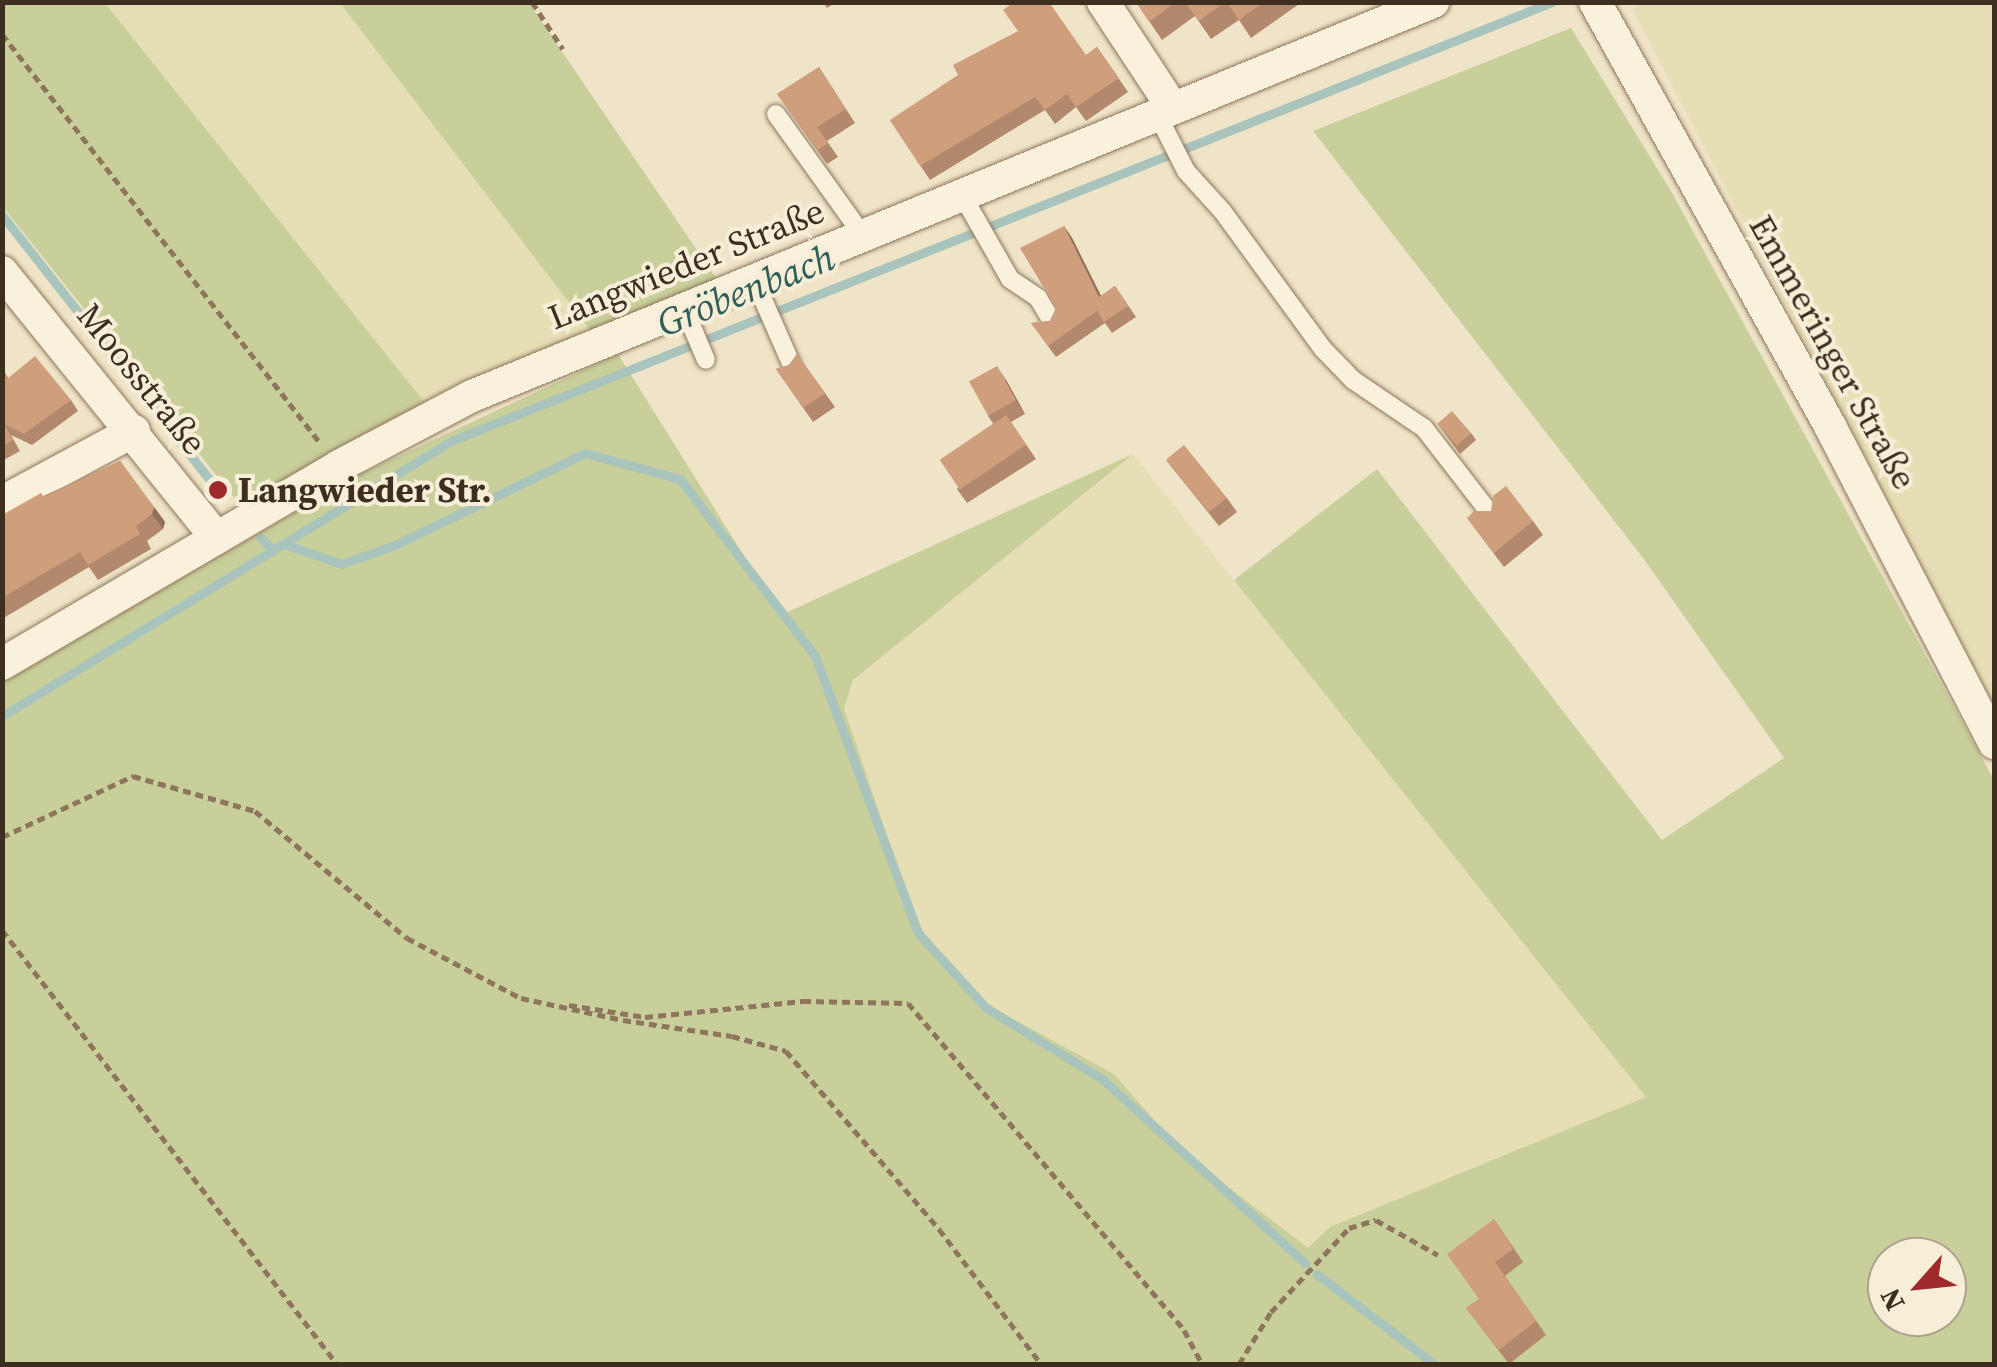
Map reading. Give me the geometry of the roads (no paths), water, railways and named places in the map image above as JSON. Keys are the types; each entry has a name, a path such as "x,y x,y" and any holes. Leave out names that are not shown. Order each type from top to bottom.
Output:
{"street":[{"path":"1103,2 1166,119"},
{"name":"Langwieder Straße","path":"2,664 338,466 472,396 758,290 862,234 968,206 1433,2"},
{"name":"Emmeringer Straße","path":"1597,7 1831,428 1994,743"},
{"name":"Moosstraße","path":"2,272 134,430 217,538"},
{"path":"2,502 134,430"}],"lane":[{"path":"776,114 862,234"},
{"path":"1166,119 1186,171 1223,212 1323,349 1354,380 1424,428 1492,516"},
{"path":"968,206 1010,280 1038,298 1052,321"},
{"path":"758,290 793,368"},
{"path":"688,315 706,360"}],"waterway":[{"name":"Gröbenbach","path":"2,716 451,441 1552,2"},
{"path":"2,215 213,484"},
{"path":"284,544 341,564 395,545 585,453 680,479 815,656 918,933 985,1007 1102,1079 1305,1263"},
{"path":"261,538 273,550"},
{"path":"1317,1274 1434,1364"}],"place":[{"name":"Langwieder Str.","path":"218,490"}]}
